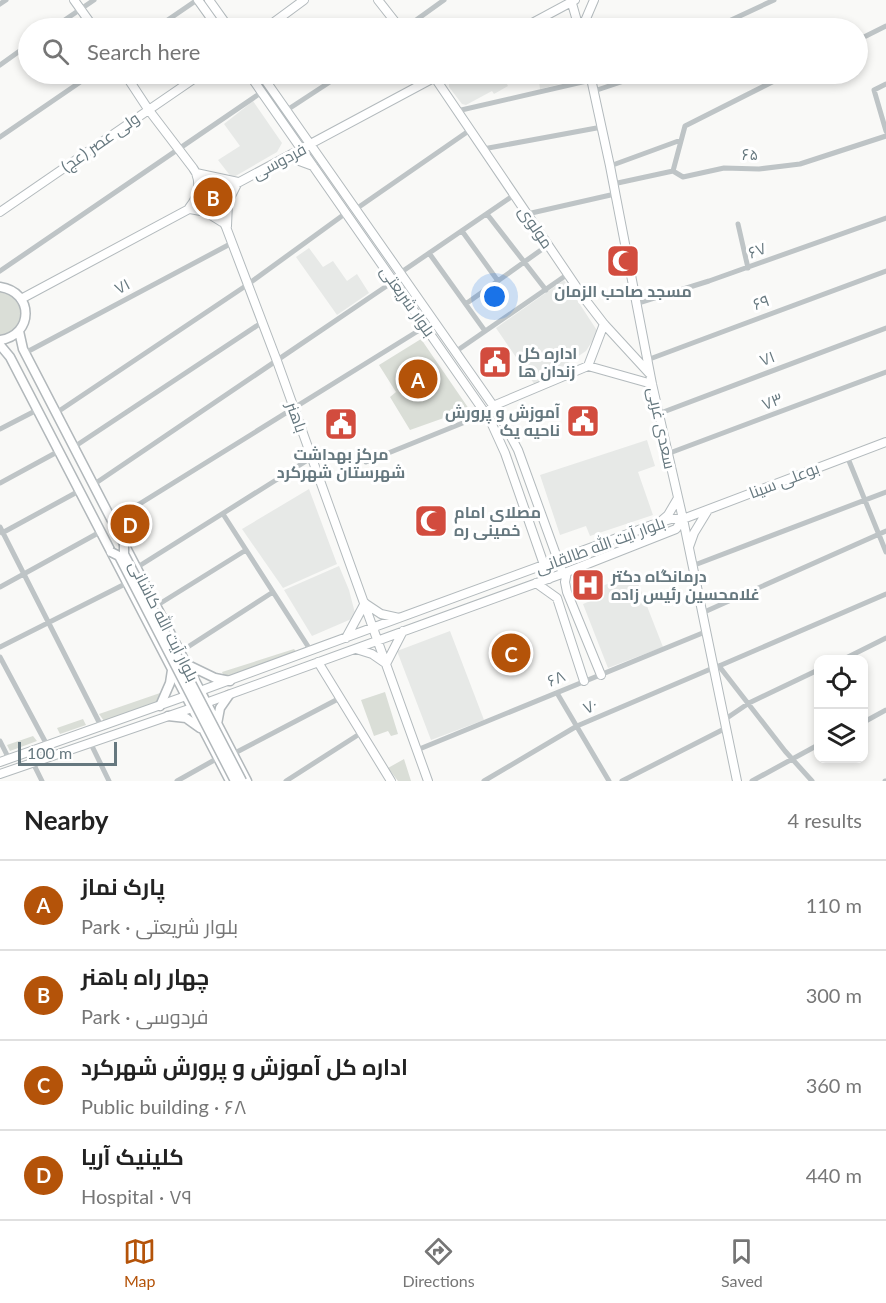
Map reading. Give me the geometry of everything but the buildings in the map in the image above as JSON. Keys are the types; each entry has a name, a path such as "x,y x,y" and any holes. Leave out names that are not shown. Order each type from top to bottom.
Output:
{"main road":[{"path":"74,0 87,18"},
{"path":"197,0 210,18"},
{"path":"209,0 222,18"},
{"path":"280,18 304,0"},
{"path":"378,0 392,18"},
{"path":"585,18 594,0"},
{"path":"541,18 572,1 577,18"},
{"name":"باهنر","path":"132,84 196,173 211,196 226,227 374,627 428,781"},
{"name":"ولی عصر (عج)","path":"0,212 186,84"},
{"name":"بلوار شریعتی","path":"256,84 485,414 502,446 549,579"},
{"name":"بلوار شریعتی","path":"268,84 508,429 518,450 558,561 565,573 567,592 601,675"},
{"name":"فردوسی","path":"21,299 420,84"},
{"name":"مولوی","path":"441,84 457,111 568,274 604,324 650,374"},
{"name":"سعدی غربی","path":"592,84 610,166 635,304 683,519 705,632 711,658 716,667 737,781"},
{"path":"291,134 285,157 314,167"},
{"path":"188,209 199,188 196,173 239,182 228,202 226,227"},
{"path":"188,209 197,209 210,214 226,227"},
{"path":"0,286 11,290 21,299 25,315 18,331 10,338 0,340"},
{"path":"588,366 604,324"},
{"name":"بلوار آیت الله کاشانی","path":"18,331 24,351 247,781"},
{"name":"بلوار آیت الله کاشانی","path":"0,345 10,357 230,781"},
{"path":"10,357 10,351 14,347 24,351"},
{"path":"485,414 494,406 588,366 652,384"},
{"name":"بوعلی سینا","path":"683,519 886,442"},
{"path":"656,524 668,515 678,498"},
{"path":"689,549 694,533 709,509"},
{"name":"بلوار آیت الله طالقانی","path":"0,762 186,697 656,524 671,519 683,519"},
{"name":"بلوار آیت الله طالقانی","path":"0,774 229,695 549,579 676,530 683,519"},
{"path":"660,536 670,534 675,536 686,543 689,549"},
{"path":"124,544 124,554 242,781"},
{"path":"111,552 119,556 235,781"},
{"path":"536,583 557,598"},
{"path":"567,592 559,591 557,598 584,681"},
{"path":"346,638 365,603 381,614 400,618"},
{"path":"355,649 372,654 386,664 403,631"},
{"path":"578,663 580,666 589,668 594,663 593,657"},
{"path":"318,662 392,781"},
{"path":"186,663 212,677 230,681"},
{"path":"159,706 171,680 172,669"},
{"path":"217,724 220,708 229,695"},
{"path":"146,711 150,722"},
{"path":"168,716 188,719 204,731"}],"street":[{"path":"0,4 6,0"},
{"path":"68,18 94,0"},
{"path":"171,18 197,0"},
{"path":"419,18 444,0"},
{"path":"735,18 774,0"},
{"path":"868,35 886,26"},
{"path":"0,65 18,52"},
{"path":"0,137 77,84"},
{"path":"287,110 327,84"},
{"path":"457,111 563,84"},
{"path":"594,91 615,84"},
{"path":"673,171 685,126 768,84"},
{"path":"886,84 874,90 886,131"},
{"path":"0,270 262,92"},
{"path":"483,149 602,127"},
{"path":"356,209 470,130"},
{"name":"۶۵","path":"613,184 673,171 683,177 724,168 759,169 800,164 886,136"},
{"path":"610,166 681,140"},
{"path":"527,214 615,194"},
{"path":"400,273 514,195"},
{"path":"56,413 247,285 346,213"},
{"path":"487,214 546,290"},
{"name":"۶۷","path":"635,304 710,282 886,218"},
{"path":"738,224 748,268"},
{"path":"462,231 498,281"},
{"name":"۷۱","path":"24,351 232,243"},
{"path":"467,303 548,245"},
{"path":"429,253 486,332"},
{"name":"۶۹","path":"647,360 886,271"},
{"path":"455,352 568,274"},
{"path":"93,485 394,281"},
{"path":"74,447 261,323"},
{"path":"112,521 293,407 426,327"},
{"name":"۷۱","path":"658,414 886,328"},
{"name":"۷۳","path":"667,454 886,372"},
{"path":"0,429 37,410"},
{"path":"366,462 485,414"},
{"path":"0,483 58,451"},
{"path":"847,456 886,552"},
{"path":"136,568 311,458"},
{"path":"79,491 1,531 101,726"},
{"path":"692,566 886,492"},
{"path":"223,514 311,651"},
{"path":"702,613 886,531"},
{"path":"0,587 100,532"},
{"path":"156,606 246,550"},
{"path":"0,647 127,584"},
{"path":"180,652 273,592"},
{"name":"۷۰","path":"484,781 577,726 886,594"},
{"name":"۶۸","path":"417,750 705,632"},
{"path":"852,655 886,639"},
{"path":"1,661 47,745"},
{"path":"716,667 749,703 812,781"},
{"path":"622,781 725,724 749,703 814,672"},
{"path":"557,693 609,781"},
{"path":"233,754 340,698"},
{"path":"868,720 886,710"},
{"path":"286,781 361,733"},
{"path":"0,741 9,759"},
{"path":"90,742 109,781"},
{"path":"752,781 814,748"},
{"path":"177,781 218,758"},
{"path":"33,763 42,781"}],"shaded area":[{"path":"449,84 507,84 508,86 494,94 492,91 466,105 462,104"},
{"path":"539,84 561,84 540,89"},
{"path":"253,101 282,143 277,152 232,178 218,160 240,146 224,124"},
{"path":"309,248 323,267 333,261 347,281 357,274 369,293 337,315 296,257"},
{"path":"564,280 598,332 586,351 535,385 496,328"},
{"path":"0,290 17,301 22,319 14,331 0,337"},
{"path":"421,339 469,409 410,430 390,397 396,392 379,365"},
{"path":"647,440 655,466 638,472 653,515 590,536 586,526 560,535 540,475"},
{"path":"309,489 337,564 283,588 242,529"},
{"path":"339,566 349,590 356,617 312,636 284,590"},
{"path":"634,573 663,647 608,668 583,604 603,596 600,587"},
{"path":"450,631 484,720 431,740 397,651"},
{"path":"294,649 298,654 225,679 222,672"},
{"path":"163,692 158,702 104,721 99,714"},
{"path":"385,692 398,734 391,736 388,731 374,736 361,700"},
{"path":"83,719 86,725 60,734 57,728"},
{"path":"33,736 37,741 10,751 7,745"},
{"path":"404,759 411,781 398,781 388,768"}],"place":[{"name":"چهار راه باهنر","path":"213,197"},
{"name":"مسجد صاحب الزمان","path":"623,261"},
{"name":"اداره کل زندان ها","path":"495,362"},
{"name":"پارک نماز","path":"418,379"},
{"name":"آموزش و پرورش ناحیه یک","path":"583,421"},
{"name":"مرکز بهداشت شهرستان شهرکرد","path":"341,424"},
{"name":"مصلای امام خمینی ره","path":"431,521"},
{"name":"کلینیک آریا","path":"130,524"},
{"name":"درمانگاه دکتر غلامحسین رئیس زاده","path":"588,585"},
{"name":"اداره کل آموزش و پرورش شهرکرد","path":"511,653"}]}
